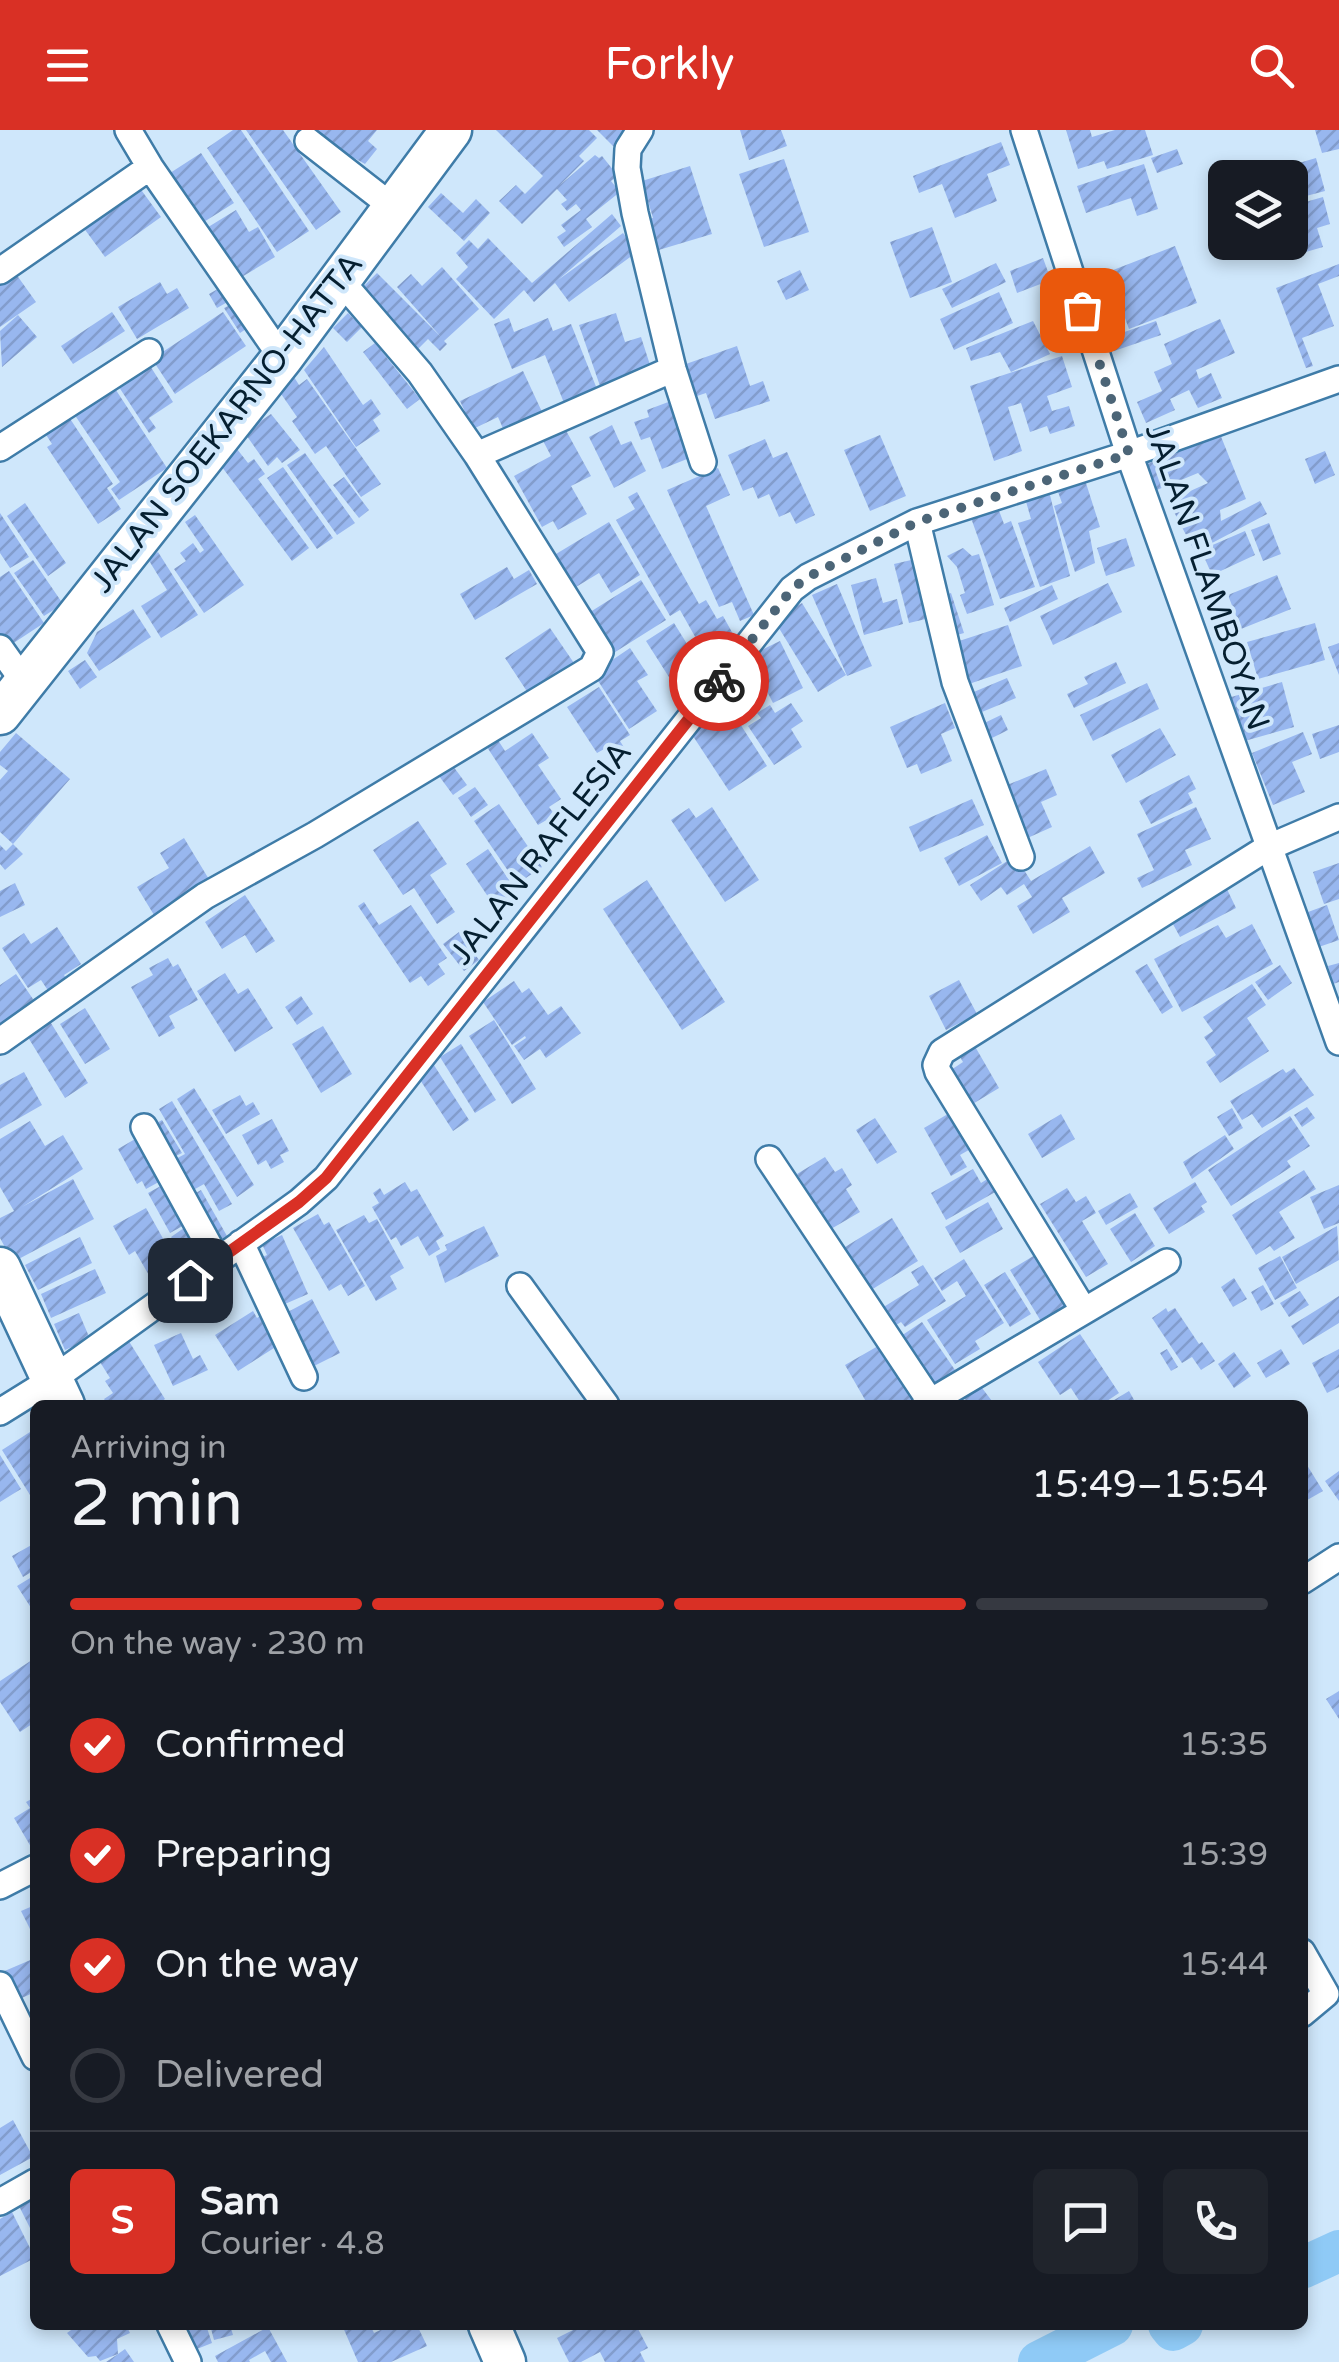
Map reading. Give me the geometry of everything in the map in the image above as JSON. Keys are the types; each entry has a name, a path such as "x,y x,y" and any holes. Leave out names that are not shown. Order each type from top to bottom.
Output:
{"main road":[{"name":"JALAN SOEKARNO-HATTA","path":"12,698 282,358 450,130"},
{"path":"0,1268 58,1392"},
{"path":"491,2330 504,2362"}],"street":[{"path":"128,130 282,358"},
{"path":"640,130 628,149 627,168 673,370 703,462"},
{"name":"JALAN FLAMBOYAN","path":"1024,130 1129,454 1339,1042"},
{"path":"308,141 394,208"},
{"path":"0,271 150,167"},
{"path":"0,1041 205,896 315,835 592,668 600,652 477,455 420,373 341,281"},
{"path":"3,439 149,352"},
{"path":"477,455 673,370"},
{"name":"JALAN RAFLESIA","path":"58,1392 217,1260 326,1178 792,589 808,577 917,522 1129,454 1339,379"},
{"path":"917,522 955,682 1021,857"},
{"path":"0,648 12,698"},
{"path":"1083,1310 938,1072 938,1058 1267,848 1339,816"},
{"path":"144,1127 217,1260"},
{"path":"769,1159 926,1400"},
{"path":"240,1242 304,1378"},
{"path":"933,1400 1166,1262"},
{"path":"520,1286 602,1400"},
{"name":"JALAN RAFLESIA","path":"0,1412 30,1402"},
{"path":"1308,1577 1339,1556"},
{"path":"0,1886 30,1871"},
{"path":"1308,1962 1326,1994 1308,2009"},
{"path":"0,1985 30,2046"},
{"path":"0,2202 30,2185"},
{"path":"172,2330 188,2362"}],"building":[{"path":"233,130 241,130 309,231 277,252 207,148"},
{"path":"246,130 283,130 341,212 316,230"},
{"path":"304,130 377,130 368,141 377,149 365,164 354,158 347,166"},
{"path":"496,130 589,130 597,138 579,156 584,161 560,185 595,155 602,156 618,176 611,181 620,192 586,219 592,227 564,247 557,237 566,231 561,225 581,210 576,204 567,211 561,204 567,200 557,189 522,224 499,201 516,185 525,194 543,176"},
{"path":"597,130 632,130 614,147"},
{"path":"740,130 781,130 787,146 749,160"},
{"path":"1066,130 1090,130 1092,137 1115,130 1145,130 1153,155 1107,169 1104,161 1078,169"},
{"path":"1315,130 1339,130 1339,149 1322,153"},
{"path":"1001,142 1010,165 987,174 997,201 955,218 942,184 919,193 913,176"},
{"path":"1177,149 1183,164 1157,173 1151,158"},
{"path":"201,153 234,203 199,225 167,175"},
{"path":"1316,158 1325,191 1308,196 1308,160"},
{"path":"784,159 809,232 764,247 739,174"},
{"path":"1144,164 1158,209 1137,216 1131,198 1086,213 1077,186"},
{"path":"690,166 712,234 652,252 642,221 653,218 642,181"},
{"path":"139,187 161,217 105,257 83,227"},
{"path":"441,193 463,213 476,199 490,213 464,241 428,207"},
{"path":"1323,197 1330,224 1317,228 1323,247 1308,251 1308,201"},
{"path":"236,210 249,232 258,227 275,257 235,281 205,229"},
{"path":"612,214 621,226 558,280 623,233 637,252 569,302 555,283 534,302 524,290 494,319 456,279 468,267 456,253 469,240 478,249 488,238 532,283"},
{"path":"932,227 952,282 910,298 890,242"},
{"path":"1175,246 1197,303 1129,329 1108,272"},
{"path":"1043,258 1051,280 1017,293 1010,271"},
{"path":"996,263 1006,282 952,308 942,289"},
{"path":"1339,264 1339,276 1318,284 1334,326 1302,338 1313,366 1306,368 1276,288"},
{"path":"442,267 479,309 444,341 447,344 440,351 428,339 414,353 356,294 377,273 441,337 397,287 411,274 422,286"},
{"path":"800,270 809,290 786,300 777,281"},
{"path":"16,274 36,302 0,327 0,285"},
{"path":"160,282 167,294 177,288 189,308 137,339 118,307"},
{"path":"223,286 231,300 217,308 209,294"},
{"path":"999,292 1013,323 954,350 940,319"},
{"path":"234,303 249,327 240,333 224,308"},
{"path":"112,312 125,331 73,364 61,346"},
{"path":"223,312 246,346 175,394 152,359"},
{"path":"348,313 362,327 347,342 333,328"},
{"path":"616,313 625,342 641,337 651,368 600,386 579,325"},
{"path":"18,315 37,337 2,367 0,331"},
{"path":"509,318 514,332 548,318 553,331 571,324 597,389 564,403 545,355 512,369 494,324"},
{"path":"1220,319 1235,353 1196,370 1199,379 1211,373 1222,398 1198,408 1189,390 1170,399 1175,410 1146,423 1137,402 1162,391 1154,372 1172,364 1164,344"},
{"path":"1033,321 1050,354 1011,372 1000,352 971,361 966,348"},
{"path":"1156,321 1161,335 1114,351 1110,337"},
{"path":"375,343 420,399 407,409 363,352"},
{"path":"737,346 750,386 763,381 770,401 715,419 706,393 694,397 683,365"},
{"path":"324,347 363,405 371,399 381,414 373,420 380,431 356,447 304,370"},
{"path":"1062,356 1072,387 1047,396 1052,411 1069,406 1075,426 1050,434 1047,426 1030,432 1021,403 1008,407 1022,451 994,461 970,386"},
{"path":"147,361 173,402 149,418 156,428 149,433 115,381"},
{"path":"523,371 543,414 505,433 498,417 473,429 460,401"},
{"path":"294,377 299,385 307,379 381,484 361,497 326,446 315,454 292,421 297,417 277,388"},
{"path":"112,384 167,468 119,500 111,489 120,482 72,411"},
{"path":"671,401 692,457 662,469 650,437 641,440 634,422 649,417 647,410"},
{"path":"65,411 113,484 107,488 121,509 98,524 47,447 52,444 41,427"},
{"path":"271,414 300,450 282,463 277,457 268,466 244,432"},
{"path":"563,425 591,476 571,486 587,514 558,530 553,521 542,527 514,476 551,456 541,437"},
{"path":"612,425 621,445 631,441 646,471 614,488 589,437"},
{"path":"1220,434 1246,499 1220,510 1221,521 1260,501 1267,514 1195,552 1174,512 1181,504 1177,497 1208,483 1198,473 1152,492 1142,466"},
{"path":"880,435 906,496 870,511 844,450"},
{"path":"765,439 773,458 787,452 815,515 796,524 790,512 779,517 769,494 758,499 753,487 743,491 728,455"},
{"path":"237,449 248,463 254,459 265,474 258,479 309,548 292,561 219,463"},
{"path":"1325,451 1335,475 1315,484 1305,459"},
{"path":"305,453 355,523 337,535 287,465"},
{"path":"283,467 333,538 317,549 267,478"},
{"path":"718,468 730,495 706,506 754,615 740,621 732,602 719,607 667,490"},
{"path":"344,477 369,510 359,518 333,485"},
{"path":"1085,480 1100,527 1089,531 1095,563 1075,572 1054,506 1062,503 1057,489"},
{"path":"1049,491 1070,576 1040,587 1018,523 1031,519 1025,498"},
{"path":"637,492 699,604 706,600 717,619 723,616 733,634 711,665 680,610 670,616 616,520 635,509 628,497"},
{"path":"25,503 66,563 48,576 7,516"},
{"path":"998,508 1004,524 1011,521 1035,587 1000,599 971,518"},
{"path":"0,513 29,557 10,568 0,553"},
{"path":"195,515 244,585 204,613 174,569 186,561 180,553 193,543 200,553 204,550 185,522"},
{"path":"609,522 640,575 611,593 599,573 576,587 556,554"},
{"path":"1269,523 1281,554 1263,561 1251,530"},
{"path":"1245,531 1255,555 1212,575 1201,550"},
{"path":"1126,538 1135,566 1106,576 1097,548"},
{"path":"963,548 972,556 979,554 994,605 967,614 957,567 947,556"},
{"path":"158,552 198,615 161,638 141,606 167,590 148,559"},
{"path":"920,558 934,617 909,623 894,564"},
{"path":"33,560 63,604 44,616 14,573"},
{"path":"507,567 514,579 529,570 537,584 475,620 460,594"},
{"path":"9,571 44,623 6,648 0,639 0,577"},
{"path":"1277,575 1291,609 1241,629 1228,595"},
{"path":"876,578 883,603 897,599 903,624 864,635 851,585"},
{"path":"641,580 666,620 612,654 587,614"},
{"path":"1108,583 1122,612 1053,645 1040,616"},
{"path":"837,584 872,666 847,676 812,595"},
{"path":"1052,585 1058,599 1010,622 1004,608"},
{"path":"951,593 964,633 950,637 937,598"},
{"path":"802,603 846,675 818,692 774,620"},
{"path":"133,609 151,637 99,671 87,653 97,632"},
{"path":"674,623 702,668 674,685 646,641"},
{"path":"1315,623 1325,660 1258,679 1247,642"},
{"path":"1008,625 1022,666 966,685 953,643"},
{"path":"550,628 576,666 530,696 505,658"},
{"path":"780,641 803,688 773,703 749,656"},
{"path":"1339,643 1339,675 1328,647"},
{"path":"630,648 648,675 637,681 657,711 629,729 593,673"},
{"path":"85,660 97,677 80,689 68,671"},
{"path":"1116,662 1126,683 1074,708 1067,694 1088,684 1084,677"},
{"path":"1007,678 1016,698 977,714 969,694"},
{"path":"1282,682 1294,727 1241,742 1228,698"},
{"path":"1147,683 1159,709 1093,741 1080,715"},
{"path":"599,687 630,735 620,741 625,749 612,758 606,748 597,753 567,707"},
{"path":"719,691 767,766 729,791 689,730"},
{"path":"791,703 803,721 791,729 802,747 774,765 748,726 761,718 757,713 770,705 775,713"},
{"path":"945,703 955,728 941,734 952,761 921,774 917,764 907,768 890,727"},
{"path":"1001,715 1008,730 986,741 978,726"},
{"path":"1339,725 1339,752 1320,759 1312,734"},
{"path":"1160,728 1176,755 1126,783 1111,755"},
{"path":"1303,732 1312,754 1292,762 1305,792 1273,805 1252,753"},
{"path":"16,733 70,779 13,844 0,832 0,780 8,771 0,765 0,752"},
{"path":"532,733 549,758 538,765 561,799 549,807 555,815 538,825 483,741 494,734 505,751"},
{"path":"453,766 467,785 453,795 439,776"},
{"path":"1046,769 1057,795 1041,802 1052,827 1023,840 1000,788"},
{"path":"1189,775 1196,789 1188,793 1193,803 1151,824 1139,801"},
{"path":"475,787 488,805 471,817 458,798"},
{"path":"972,799 984,825 920,852 909,827"},
{"path":"499,804 542,867 517,884 474,821"},
{"path":"712,807 759,880 725,902 671,820 689,808 696,818"},
{"path":"1196,807 1211,839 1185,850 1192,865 1142,888 1137,878 1154,870 1137,834"},
{"path":"418,821 447,864 430,875 455,912 437,924 414,888 403,895 373,850"},
{"path":"987,835 1002,863 959,886 944,858"},
{"path":"184,838 210,881 154,915 137,887 169,868 160,853"},
{"path":"13,844 23,854 5,870 0,864 0,845 6,851"},
{"path":"1090,846 1105,873 1062,898 1070,912 1033,934 1017,906 1032,897 1024,884 1007,895 1001,887 981,901 970,885 1015,856 1031,881"},
{"path":"488,849 517,892 495,907 466,864"},
{"path":"1339,863 1339,899 1324,904 1313,872"},
{"path":"647,880 725,1002 682,1030 603,909"},
{"path":"15,883 25,905 0,917 0,891"},
{"path":"1225,885 1236,908 1180,937 1168,915"},
{"path":"245,895 275,941 256,953 245,935 222,949 205,922"},
{"path":"364,902 379,925 411,905 447,958 438,964 445,974 428,986 421,976 410,983 358,906"},
{"path":"1327,905 1339,940 1313,949 1300,915"},
{"path":"1252,924 1273,964 1182,1012 1154,959 1218,925 1226,938"},
{"path":"57,927 81,964 49,992 41,980 28,988 2,948 24,933 31,944"},
{"path":"459,932 479,960 464,971 443,944"},
{"path":"168,958 173,967 178,964 198,1000 169,1016 175,1028 159,1037 131,987 153,975 149,968"},
{"path":"1339,963 1339,982 1333,984 1328,966"},
{"path":"1147,964 1173,1007 1162,1014 1135,971"},
{"path":"1280,965 1292,983 1268,1000 1255,982"},
{"path":"225,973 238,994 248,988 273,1028 235,1052 197,991"},
{"path":"16,974 35,1002 0,1025 0,985"},
{"path":"959,980 977,1014 946,1030 929,996"},
{"path":"514,981 522,993 529,988 548,1015 561,1006 581,1033 546,1058 540,1049 524,1060 514,1046 525,1036 512,1045 483,1002"},
{"path":"1252,984 1266,1005 1247,1018 1269,1051 1220,1083 1206,1062 1216,1055 1204,1037 1213,1031 1203,1017"},
{"path":"301,996 313,1014 297,1025 285,1007"},
{"path":"85,1008 110,1049 85,1064 60,1024"},
{"path":"46,1015 88,1083 65,1098 23,1029"},
{"path":"494,1020 536,1089 512,1104 469,1036"},
{"path":"323,1026 352,1074 321,1093 292,1044"},
{"path":"973,1043 999,1088 971,1105 951,1070 963,1062 957,1052"},
{"path":"461,1044 496,1100 475,1113 440,1057"},
{"path":"432,1062 469,1120 453,1131 415,1072"},
{"path":"1294,1068 1314,1095 1262,1128 1252,1114 1242,1120 1230,1101 1283,1069 1286,1073"},
{"path":"24,1072 42,1105 0,1129 0,1085"},
{"path":"194,1088 254,1185 237,1197 177,1099"},
{"path":"240,1095 246,1106 253,1102 260,1114 226,1134 212,1110"},
{"path":"172,1101 232,1204 219,1211 204,1184 188,1193 170,1162 185,1154 159,1109"},
{"path":"1307,1107 1315,1118 1302,1127 1294,1115"},
{"path":"1232,1108 1243,1128 1229,1136 1217,1117"},
{"path":"953,1111 974,1147 960,1155 967,1167 951,1176 924,1128"},
{"path":"1061,1114 1075,1139 1042,1158 1028,1134"},
{"path":"1290,1116 1310,1146 1287,1161 1291,1167 1231,1206 1208,1170"},
{"path":"875,1118 897,1152 877,1164 856,1130"},
{"path":"272,1119 289,1151 280,1155 284,1162 271,1169 266,1160 258,1165 242,1135"},
{"path":"162,1120 182,1153 170,1159 151,1126"},
{"path":"30,1121 45,1146 63,1135 83,1169 22,1207 73,1179 94,1219 13,1262 0,1238 0,1218 14,1211 0,1187 0,1139"},
{"path":"142,1135 166,1178 146,1189 142,1181 137,1184 118,1149"},
{"path":"1225,1135 1234,1149 1192,1179 1183,1162"},
{"path":"825,1157 835,1172 842,1168 852,1185 846,1189 860,1212 831,1229 797,1174"},
{"path":"973,1169 981,1183 989,1178 997,1191 946,1220 931,1193"},
{"path":"1304,1170 1316,1189 1279,1212 1295,1238 1274,1251 1270,1246 1256,1255 1232,1215"},
{"path":"168,1182 190,1222 170,1233 148,1193"},
{"path":"405,1182 411,1192 417,1189 444,1236 436,1241 440,1249 429,1256 418,1236 401,1246 396,1237 391,1240 372,1207 379,1203 373,1193 380,1188 384,1195"},
{"path":"1195,1182 1207,1202 1201,1206 1205,1212 1169,1234 1153,1208"},
{"path":"1339,1185 1339,1223 1324,1229 1310,1197"},
{"path":"1067,1188 1076,1202 1086,1196 1096,1213 1082,1221 1108,1264 1086,1277 1040,1204"},
{"path":"201,1190 227,1236 214,1244 187,1198"},
{"path":"1130,1193 1138,1207 1106,1225 1098,1211"},
{"path":"988,1202 1003,1229 960,1253 945,1227"},
{"path":"146,1208 180,1269 154,1284 135,1251 129,1255 113,1226"},
{"path":"1135,1213 1155,1246 1131,1262 1110,1229"},
{"path":"318,1214 324,1225 329,1222 365,1286 348,1296 341,1284 329,1291 293,1228"},
{"path":"364,1215 369,1223 377,1219 404,1268 390,1276 397,1289 376,1301 336,1230"},
{"path":"892,1218 918,1261 863,1295 837,1252"},
{"path":"191,1223 204,1243 184,1256 171,1237"},
{"path":"484,1226 499,1256 445,1283 436,1256 447,1250 445,1245"},
{"path":"1337,1226 1339,1260 1296,1284 1282,1257"},
{"path":"282,1235 308,1294 278,1307 258,1259 267,1255 262,1244"},
{"path":"80,1237 92,1263 38,1290 25,1265"},
{"path":"1040,1252 1072,1305 1042,1323 1010,1270"},
{"path":"1280,1256 1297,1288 1275,1300 1258,1268"},
{"path":"964,1259 1004,1323 975,1341 980,1349 955,1364 927,1320 966,1296 957,1281 942,1291 934,1278"},
{"path":"923,1265 946,1301 905,1327 901,1322 893,1327 882,1308 919,1285 911,1272"},
{"path":"95,1269 106,1293 51,1318 41,1294"},
{"path":"1005,1272 1031,1314 1010,1327 984,1285"},
{"path":"1234,1278 1247,1299 1233,1307 1221,1287"},
{"path":"1263,1285 1274,1304 1261,1311 1251,1292"},
{"path":"1300,1291 1309,1305 1289,1317 1280,1303"},
{"path":"1339,1296 1339,1323 1303,1345 1291,1326"},
{"path":"312,1299 340,1353 314,1366 286,1313"},
{"path":"1166,1308 1168,1312 1175,1308 1215,1361 1201,1370 1192,1357 1182,1363 1152,1318"},
{"path":"253,1311 257,1318 266,1312 285,1341 238,1371 215,1335"},
{"path":"79,1313 90,1339 65,1350 54,1324"},
{"path":"922,1322 955,1370 930,1386 898,1338"},
{"path":"181,1333 193,1359 200,1355 208,1370 173,1386 154,1345"},
{"path":"1080,1334 1119,1393 1108,1400 1079,1400 1071,1388 1060,1395 1038,1362"},
{"path":"125,1335 165,1399 105,1400 113,1393 105,1381 110,1378 95,1354"},
{"path":"885,1342 917,1397 865,1400 845,1365"},
{"path":"1167,1349 1178,1367 1171,1371 1160,1353"},
{"path":"1281,1349 1290,1364 1266,1378 1257,1363"},
{"path":"1339,1349 1339,1387 1327,1393 1312,1363"},
{"path":"1234,1352 1251,1376 1234,1388 1218,1364"},
{"path":"979,1384 991,1400 966,1400 963,1396"},
{"path":"1129,1391 1134,1400 1114,1400"},
{"path":"30,1432 30,1495 2,1450"},
{"path":"0,1455 21,1489 0,1502"},
{"path":"1308,1467 1323,1491 1308,1500"},
{"path":"1339,1471 1339,1501 1325,1481"},
{"path":"30,1546 30,1573 23,1577 12,1556"},
{"path":"30,1578 30,1606 17,1586"},
{"path":"30,1661 30,1725 20,1732 0,1702 0,1681"},
{"path":"1339,1691 1339,1719 1326,1699"},
{"path":"30,1808 30,1845 14,1818"},
{"path":"30,1907 30,1929 21,1911"},
{"path":"30,1960 30,1994 13,2002 0,1973"},
{"path":"13,2120 30,2159 0,2175 0,2128"},
{"path":"30,2195 30,2228 17,2202"},
{"path":"12,2212 30,2248 30,2261 0,2276 0,2219"},
{"path":"184,2330 208,2330 212,2343 192,2351"},
{"path":"211,2330 232,2330 233,2335 214,2340"},
{"path":"263,2330 270,2330 287,2362 271,2362 265,2351 250,2362 218,2362 215,2356"},
{"path":"344,2330 419,2330 427,2346 391,2362 358,2362"},
{"path":"573,2330 639,2330 648,2348 640,2352 645,2362 605,2362 600,2352 581,2362 569,2362 557,2338"},
{"path":"67,2333 130,2333 117,2339 118,2354 100,2361 96,2356 88,2357"},
{"path":"125,2349 134,2362 106,2362 118,2354"}],"waterway":[{"path":"1308,2265 1339,2251"},
{"path":"1039,2362 1102,2330"}],"way so far":[{"path":"719,681 792,589 808,577 917,522 1129,454 1082,310"}],"route":[{"path":"190,1280 326,1178 719,681"}]}
